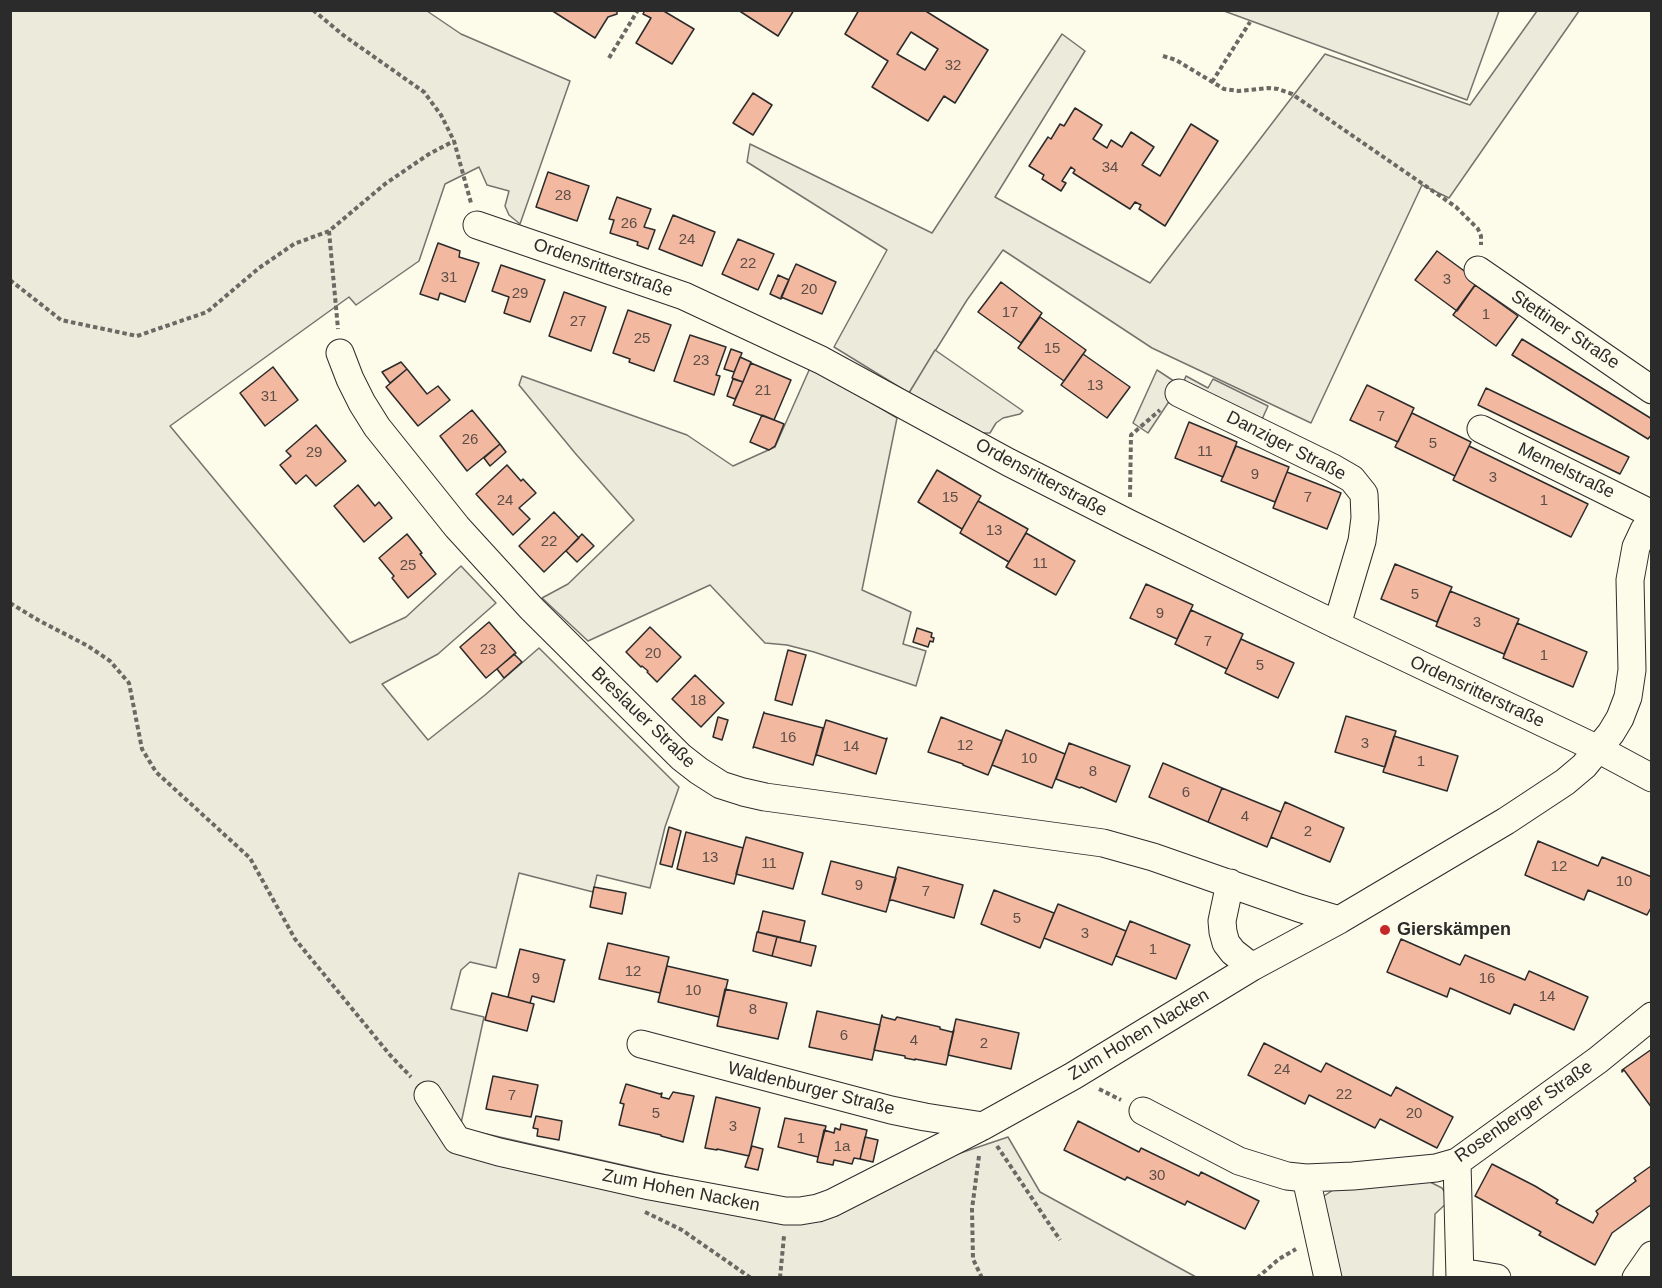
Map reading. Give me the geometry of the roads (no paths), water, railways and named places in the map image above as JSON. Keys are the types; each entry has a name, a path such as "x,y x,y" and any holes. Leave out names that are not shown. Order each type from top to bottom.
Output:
{"street":[{"name":"Ordensritterstraße","path":"477,225 684,296 820,360 1130,524 1598,749 1652,778"},
{"name":"Stettiner Straße","path":"1478,270 1652,390"},
{"name":"Breslauer Straße","path":"340,353 350,379 377,428 457,527 531,608 681,757 721,785 765,797 1103,843 1153,856 1339,920"},
{"name":"Danziger Straße","path":"1179,393 1333,468 1352,479 1364,494 1365,518 1362,541 1337,625"},
{"name":"Memelstraße","path":"1481,429 1652,516"},
{"name":"Zum Hohen Nacken","path":"428,1095 457,1140 499,1152 650,1186 785,1211 809,1210 832,1203 983,1126 1073,1076 1252,967 1339,920 1506,821 1565,782 1584,766 1611,733 1642,671 1630,580 1636,547 1652,516"},
{"path":"1230,884 1223,914 1226,943 1233,952 1252,967"},
{"name":"Rosenberger Straße","path":"1143,1111 1239,1161 1287,1176 1306,1178 1353,1176 1436,1168 1457,1162 1598,1060 1652,1016"},
{"name":"Waldenburger Straße","path":"641,1044 891,1110 983,1126"},
{"path":"1457,1162 1460,1275 1497,1278"},
{"path":"1306,1178 1328,1278"},
{"path":"1636,1278 1652,1255"}],"place":[{"name":"Gierskämpen","path":"1385,930"}]}
